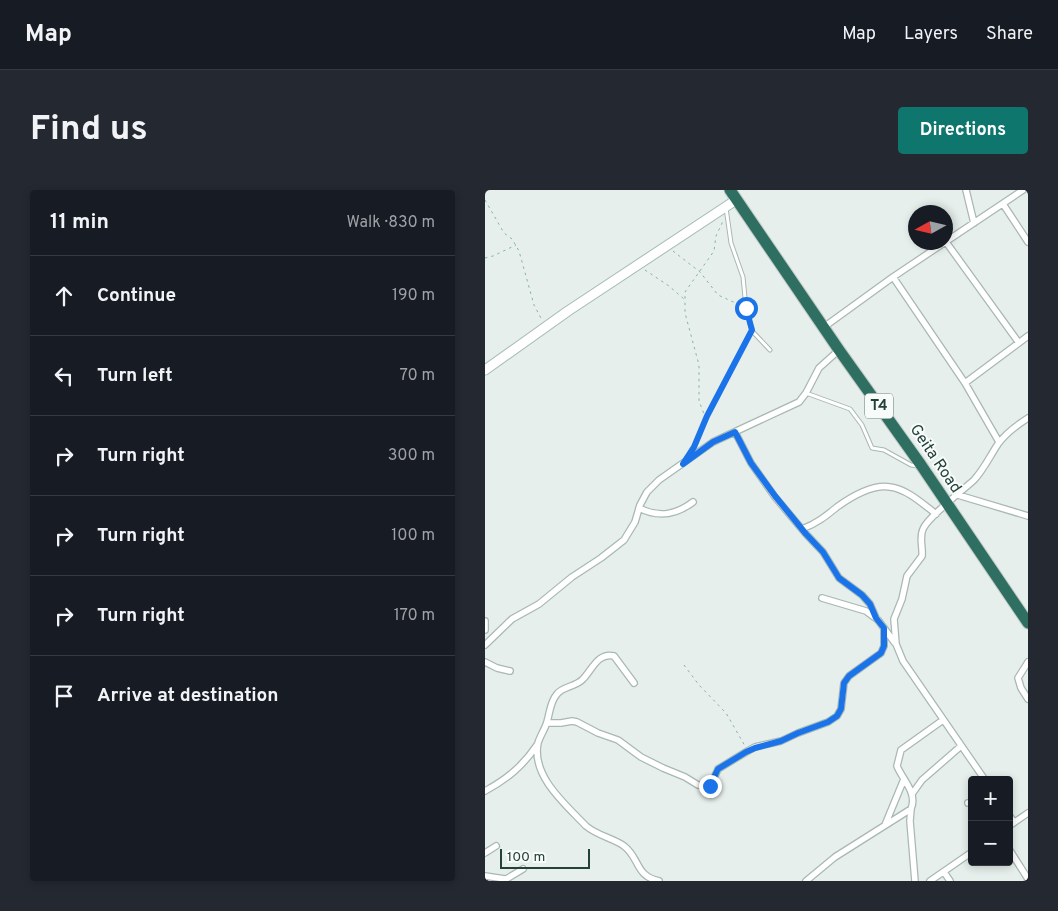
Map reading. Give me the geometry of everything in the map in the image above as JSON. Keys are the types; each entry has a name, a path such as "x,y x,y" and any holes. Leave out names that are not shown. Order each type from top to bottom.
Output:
{"highway":[{"name":"Geita Road","path":"733,195 839,350 921,465 1028,623"}],"street":[{"path":"966,190 975,223"},
{"path":"953,237 1023,190"},
{"path":"485,370 638,265 727,211 733,195"},
{"path":"1003,204 1028,242"},
{"path":"824,327 934,250"},
{"path":"952,250 1019,343"},
{"path":"893,277 965,383 999,442"},
{"path":"965,383 1028,336"},
{"path":"485,645 512,619 546,600 572,577 624,540 635,522 647,492 659,480 713,442 795,404 806,393 819,368 839,350"},
{"path":"982,776 903,661 896,644 894,632 895,612 902,599 907,576 922,556 921,540 923,529 929,519 958,496 980,474 999,442 1028,418"},
{"path":"735,432 751,463 802,529 823,552 839,578 862,595 870,604 876,618 896,644"},
{"path":"802,529 815,524 849,499 869,489 881,487 890,487 905,492 936,514"},
{"path":"958,496 1028,516"},
{"path":"639,508 654,514 671,514 693,502"},
{"path":"822,598 866,611 876,618"},
{"path":"485,621 485,630"},
{"path":"547,722 577,722 598,733 618,740 641,757 704,787 711,785 718,769 748,751 781,741 828,722 837,716 841,709 844,683 849,676 881,653 884,646 884,628"},
{"path":"485,791 504,781 528,759 547,722 551,704 558,692 580,682 595,662 605,656 611,655 617,658 634,683"},
{"path":"485,662 497,668 510,671"},
{"path":"1028,662 1018,678 1021,688 1028,699"},
{"path":"915,881 911,831 911,809 914,801 897,766 901,750 943,720"},
{"path":"538,742 538,760 543,774 565,804 593,831 625,846 644,875 652,880 659,881"},
{"path":"912,794 922,780 961,746"},
{"path":"885,825 904,779"},
{"path":"806,881 835,857 911,809"},
{"path":"1013,823 1028,813"},
{"path":"485,853 495,846"},
{"path":"930,881 968,855"},
{"path":"1013,855 1028,879"},
{"path":"485,876 504,880 523,869"},
{"path":"944,872 950,881"}],"lane":[{"path":"727,211 731,243 743,277 746,308 752,330 770,350"},
{"path":"806,393 851,409 862,425 873,449 885,450 915,467 921,465"}],"path":[{"path":"485,200 504,233 512,239 516,246 535,306 546,327"},
{"path":"706,419 700,405 699,366 685,313 685,292 714,251 719,227 727,211"},
{"path":"485,258 516,246"},
{"path":"668,246 700,272 718,294 746,308"},
{"path":"638,265 685,299"},
{"path":"690,452 752,330"},
{"path":"684,665 699,685 726,713 748,751"}],"route":[{"path":"710,786 718,769 746,752 781,741 828,722 837,716 841,709 844,683 849,676 881,653 884,646 884,628 876,618 870,604 854,587 839,578 823,552 775,496 751,463 735,432 713,442 683,464 694,447 707,416 752,330 746,308"}]}
